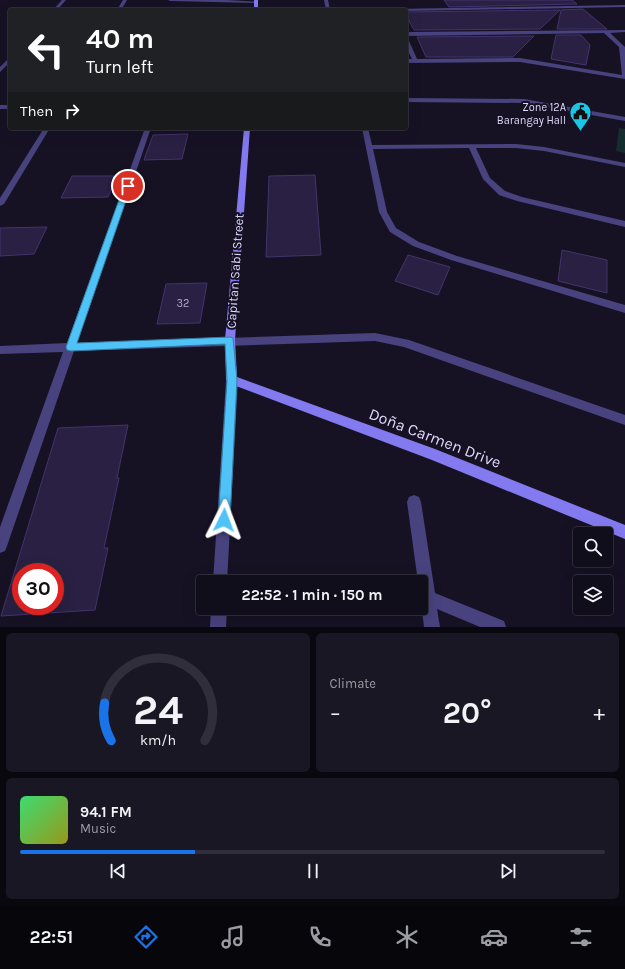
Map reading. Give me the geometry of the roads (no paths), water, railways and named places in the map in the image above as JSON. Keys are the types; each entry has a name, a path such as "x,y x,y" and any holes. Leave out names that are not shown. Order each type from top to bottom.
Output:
{"street":[{"path":"57,8 64,0"},
{"path":"170,0 187,4 256,1"},
{"path":"391,8 625,6"},
{"path":"408,34 625,31"},
{"path":"408,61 520,60 625,77 624,47 606,32"},
{"path":"408,45 415,61"},
{"path":"0,70 8,61"},
{"path":"408,100 524,101 625,119"},
{"path":"0,204 47,130"},
{"path":"0,546 6,514 71,347 147,130"},
{"name":"Capitan Sabi Street","path":"220,575 232,380 230,340 246,130"},
{"path":"366,130 383,212 393,230 416,244 454,258 625,309"},
{"path":"370,147 471,146 544,148 625,165"},
{"path":"471,146 487,179 502,193 520,199 625,224"},
{"path":"0,350 230,340 375,336 405,343 625,420"},
{"name":"Doña Carmen Drive","path":"232,380 435,455 625,532"},
{"path":"414,502 424,575"},
{"path":"428,597 498,627"},
{"path":"428,603 432,627"},
{"path":"218,627 219,615"}],"place":[{"name":"Zone 12A Barangay Hall","path":"581,132"}]}
